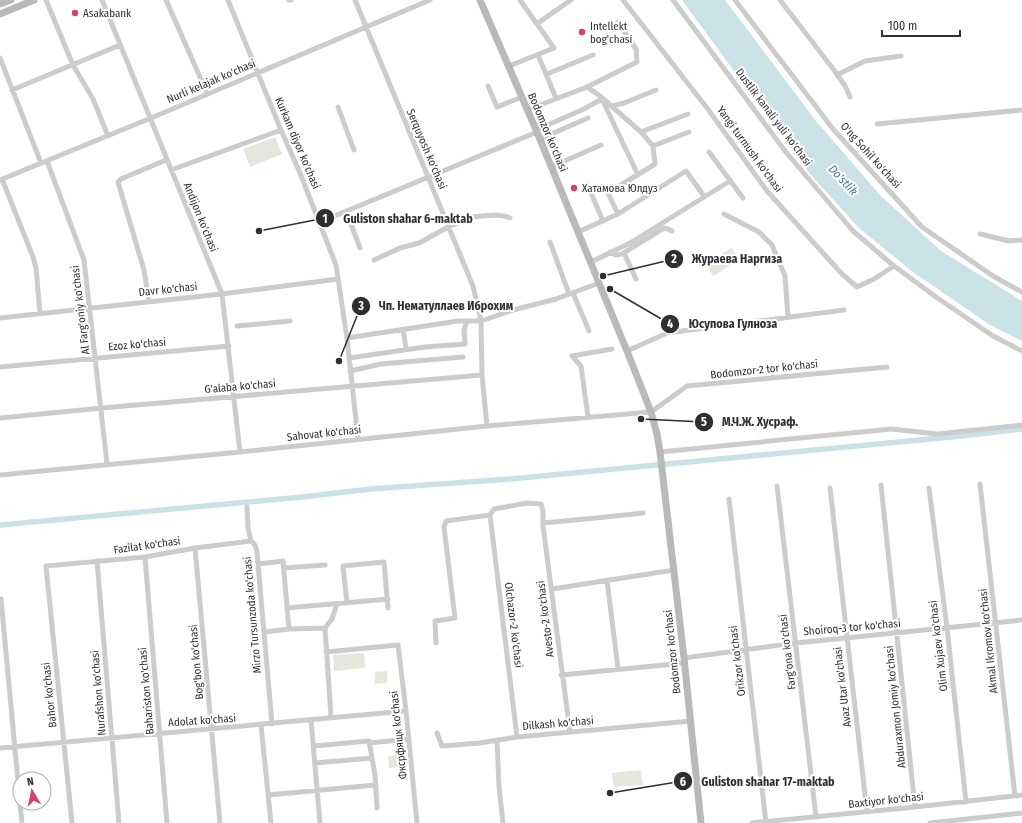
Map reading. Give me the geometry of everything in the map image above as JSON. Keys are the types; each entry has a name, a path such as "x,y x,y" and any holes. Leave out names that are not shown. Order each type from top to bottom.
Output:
{"street":[{"path":"0,4 11,0"},
{"path":"0,14 34,0"},
{"path":"46,0 73,65 93,99 108,136"},
{"name":"Andijon ko'chasi","path":"102,0 151,118 166,160 222,294 240,452"},
{"path":"166,0 207,93"},
{"name":"Kurkam diyor ko'chasi","path":"228,0 320,222 336,265 348,338 350,371 358,439"},
{"name":"Serquyosh ko'chasi","path":"354,0 473,286 481,321 482,375 487,426"},
{"name":"Nurli kelajak ko'chasi","path":"1,180 366,27 421,2 430,0"},
{"name":"Bodomzor ko'chasi","path":"480,0 540,139 628,352 657,434 685,661 701,823"},
{"path":"509,66 554,48 538,23 520,0"},
{"path":"538,23 571,0"},
{"name":"Yangi turmush ko'chasi","path":"623,0 708,108 767,191 842,274 857,287 874,279 894,266"},
{"name":"Dustlik kanali yuli ko'chasi","path":"673,0 786,151 853,231 894,266 936,298 993,336 1022,351"},
{"name":"O'ng Sohil ko'chasi","path":"735,0 833,129 922,227 993,276 1022,292"},
{"path":"780,0 845,86 850,97"},
{"path":"527,110 587,86 636,62 636,48 618,22"},
{"path":"12,90 120,45"},
{"path":"538,55 556,98"},
{"path":"547,74 593,55"},
{"path":"837,75 865,61 901,56"},
{"path":"0,58 41,163"},
{"path":"488,86 497,107 522,97"},
{"path":"587,86 641,132 653,146 655,164 608,193 618,214"},
{"path":"612,106 624,103 656,90"},
{"path":"320,222 536,131 584,109 601,98"},
{"path":"601,98 638,175"},
{"path":"338,107 354,150"},
{"path":"878,124 1022,110"},
{"path":"641,132 688,114"},
{"path":"540,139 588,118"},
{"path":"171,170 281,130"},
{"path":"653,146 688,132"},
{"path":"551,167 602,145"},
{"path":"709,152 743,198"},
{"name":"Al Farg'oniy ko'chasi","path":"47,160 84,260 91,308 107,464"},
{"path":"149,301 144,270 118,182 121,179 166,160"},
{"path":"578,232 618,214 686,171 704,196"},
{"path":"1,180 33,257 36,268 40,313"},
{"path":"591,262 630,243 730,181"},
{"path":"587,184 603,221"},
{"path":"346,211 360,248"},
{"path":"724,214 759,232 772,245 786,276 788,317"},
{"path":"374,260 400,248 419,243 448,227 471,217 495,215 510,218"},
{"path":"610,252 616,255 624,253 664,228 668,228 672,231"},
{"path":"980,234 1009,241 1022,240"},
{"path":"550,242 571,294 589,331"},
{"path":"624,253 636,279"},
{"name":"Davr ko'chasi","path":"0,318 222,294 338,279"},
{"path":"348,338 458,321 481,321 513,310 556,300 599,283"},
{"path":"628,352 666,333 844,310"},
{"path":"237,326 290,321"},
{"path":"349,358 406,349 465,344 464,330 467,321"},
{"path":"403,329 406,349"},
{"name":"Ezoz ko'chasi","path":"0,367 229,346"},
{"path":"588,417 581,366 572,356 612,349"},
{"path":"350,371 381,364 463,357"},
{"name":"Bodomzor-2 tor ko'chasi","path":"650,412 687,386 887,367"},
{"name":"G'alaba ko'chasi","path":"0,418 482,375"},
{"name":"Sahovat ko'chasi","path":"0,475 487,426 650,412"},
{"path":"660,455 891,429 937,434 1022,425"},
{"name":"Akmal Ikromov ko'chasi","path":"980,484 1015,796"},
{"name":"Abduraxmon Jomiy ko'chasi","path":"881,485 898,633 915,808"},
{"name":"Farg'ona ko'chasi","path":"777,486 816,817"},
{"name":"Avaz Utar ko'chasi","path":"830,488 867,812"},
{"name":"Olim Xujaev ko'chasi","path":"929,488 947,628 966,802"},
{"name":"Orikzor ko'chasi","path":"729,499 766,822"},
{"name":"Avesto-2 ko'chasi","path":"490,515 494,509 527,504 541,504 561,675 570,732"},
{"name":"Mirzo Tursunzoda ko'chasi","path":"247,507 248,528 251,541 255,543 258,564 272,724"},
{"path":"543,523 643,513"},
{"path":"436,643 435,621 455,618 444,526 446,521 490,515"},
{"name":"Olchazor-2 ko'chasi","path":"490,515 517,737"},
{"name":"Fazilat ko'chasi","path":"46,566 145,557 195,548 251,541"},
{"name":"Bog'bon ko'chasi","path":"195,548 220,823"},
{"name":"Bahariston ko'chasi","path":"145,557 167,823"},
{"name":"Nurafshon ko'chasi","path":"97,561 119,823"},
{"path":"258,564 283,562 288,629"},
{"path":"347,603 343,566 384,562 388,608"},
{"path":"284,568 325,565"},
{"name":"Bahor ko'chasi","path":"46,566 72,823"},
{"path":"552,589 674,570"},
{"path":"607,580 618,669"},
{"path":"1,599 17,771"},
{"path":"287,608 388,599"},
{"path":"331,718 325,628 332,619 337,604"},
{"name":"Shoiroq-3 tor ko'chasi","path":"561,675 685,661 746,650 846,637 1022,620"},
{"path":"265,632 288,629 325,628"},
{"name":"Фксрфящк ko'chasi","path":"326,652 398,645 417,823"},
{"name":"Adolat ko'chasi","path":"0,748 406,711"},
{"path":"311,720 320,823"},
{"name":"Dilkash ko'chasi","path":"437,733 442,746 691,720"},
{"path":"261,725 271,823"},
{"path":"314,746 409,739"},
{"path":"497,740 499,788 504,823"},
{"path":"369,742 377,808"},
{"path":"315,763 372,758"},
{"path":"268,795 375,786"},
{"name":"Baxtiyor ko'chasi","path":"752,823 915,808 1022,795"},
{"path":"21,811 22,823"},
{"path":"930,823 1022,813"}],"shaded area":[{"path":"275,137 282,154 250,167 243,149"},
{"path":"732,248 739,260 713,276 706,263"},
{"path":"364,653 365,668 334,671 333,655"},
{"path":"387,671 387,683 375,684 375,672"},
{"path":"400,755 401,767 389,768 388,756"},
{"path":"641,770 643,785 614,787 612,773"}],"water":[{"name":"Do'stlik","path":"682,0 725,0 816,121 880,195 941,251 1022,301 1022,341 990,325 913,272 859,228 809,173"}],"waterway":[{"path":"0,525 302,497 370,489 510,479 1022,429"}],"place":[{"name":"Asakabank","path":"75,13"},
{"name":"Intellekt bog'chasi","path":"582,32"},
{"name":"Хатамова Юлдуз","path":"574,188"},
{"name":"Guliston shahar 6-maktab","path":"259,231"},
{"name":"Жураева Наргиза","path":"603,276"},
{"name":"Юсупова Гулноза","path":"610,289"},
{"name":"Чп. Нематуллаев Иброхим","path":"339,361"},
{"name":"М.Ч.Ж. Хусраф.","path":"641,419"},
{"name":"Guliston shahar 17-maktab","path":"610,793"}]}
